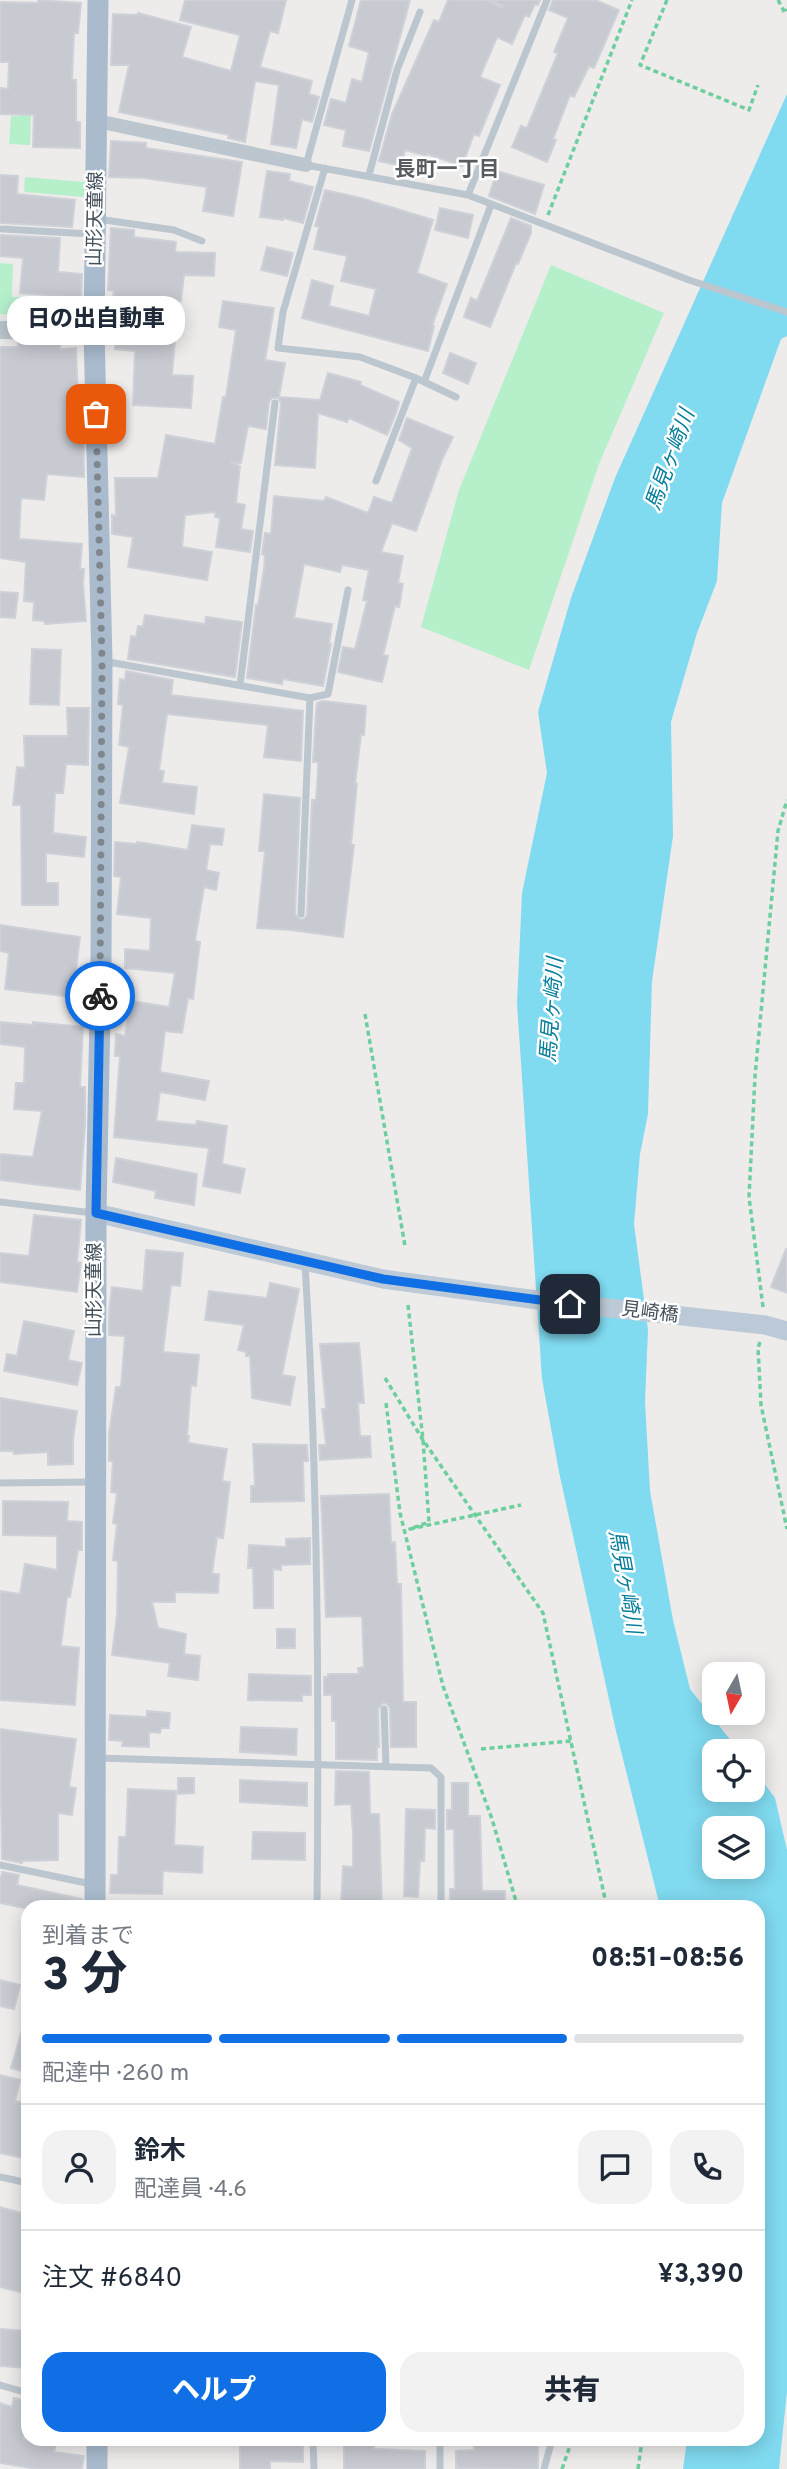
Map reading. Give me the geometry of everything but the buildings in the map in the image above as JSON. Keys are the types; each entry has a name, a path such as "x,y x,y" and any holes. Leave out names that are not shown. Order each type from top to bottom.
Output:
{"main road":[{"name":"山形天童線","path":"95,1900 96,1213 101,964 102,660 94,331 98,0"},
{"name":"見崎橋","path":"96,1213 383,1279 757,1325 787,1331"},
{"path":"97,2446 97,2469"}],"street":[{"path":"97,121 306,164"},
{"path":"0,330 94,331"}],"lane":[{"path":"352,0 306,164 468,195 689,280 787,312"},
{"path":"468,195 547,0"},
{"path":"369,175 397,70 420,12"},
{"path":"325,168 282,312 278,348 360,357 456,397"},
{"path":"376,481 491,205"},
{"path":"2,229 95,227 174,230 202,242"},
{"path":"240,685 275,403"},
{"path":"102,660 310,698 328,694 348,590"},
{"path":"301,914 310,698"},
{"path":"0,1202 96,1213"},
{"path":"305,1262 312,1391 318,1765 317,1900"},
{"path":"0,1483 96,1482"},
{"path":"384,1709 386,1766"},
{"path":"97,1758 431,1768 441,1777 441,1900"},
{"path":"0,1864 95,1885"},
{"path":"0,2177 21,2182"},
{"path":"0,2385 21,2391"},
{"path":"313,2446 314,2469"},
{"path":"440,2446 440,2469"},
{"path":"544,2469 550,2446"}],"path":[{"path":"545,223 632,0"},
{"path":"667,0 640,65 748,110 758,85"},
{"path":"778,0 785,13 787,9"},
{"path":"787,800 778,831 771,900 755,1076 750,1197 761,1405 787,1529"},
{"path":"365,1014 405,1247"},
{"path":"408,1305 429,1522 410,1529 521,1505"},
{"path":"385,1378 423,1440 543,1613 605,1900"},
{"path":"386,1403 400,1513 443,1686 492,1819 515,1900"},
{"path":"481,1749 571,1741"},
{"path":"562,2469 570,2446"},
{"path":"638,2469 641,2446"}],"green space":[{"path":"31,115 30,145 9,144 11,116"},
{"path":"25,177 85,182 84,197 24,192"},
{"path":"0,263 13,264 12,297 59,299 59,314 52,317 0,314"},
{"path":"551,265 664,313 599,464 529,670 421,627 459,490"}],"water":[{"name":"馬見ヶ崎川","path":"787,94 787,336 781,339 722,503 717,581 697,633 671,722 673,836 652,981 648,1114 640,1154 634,1224 648,1330 645,1401 650,1491 673,1620 690,1689 702,1704 702,1726 719,1726 730,1739 702,1739 702,1802 765,1802 765,1784 775,1798 787,1850 787,2391 779,2469 683,2469 686,2446 765,2446 765,1900 658,1900 616,1731 559,1472 542,1379 517,1003 522,893 547,773 538,712 571,598 615,478"}],"way so far":[{"path":"96,414 102,660 100,996"}],"place":[{"name":"日の出自動車","path":"96,414"}],"district":[{"name":"長町一丁目","path":"447,170"}],"route":[{"path":"100,996 96,1213 383,1279 570,1304"}]}
